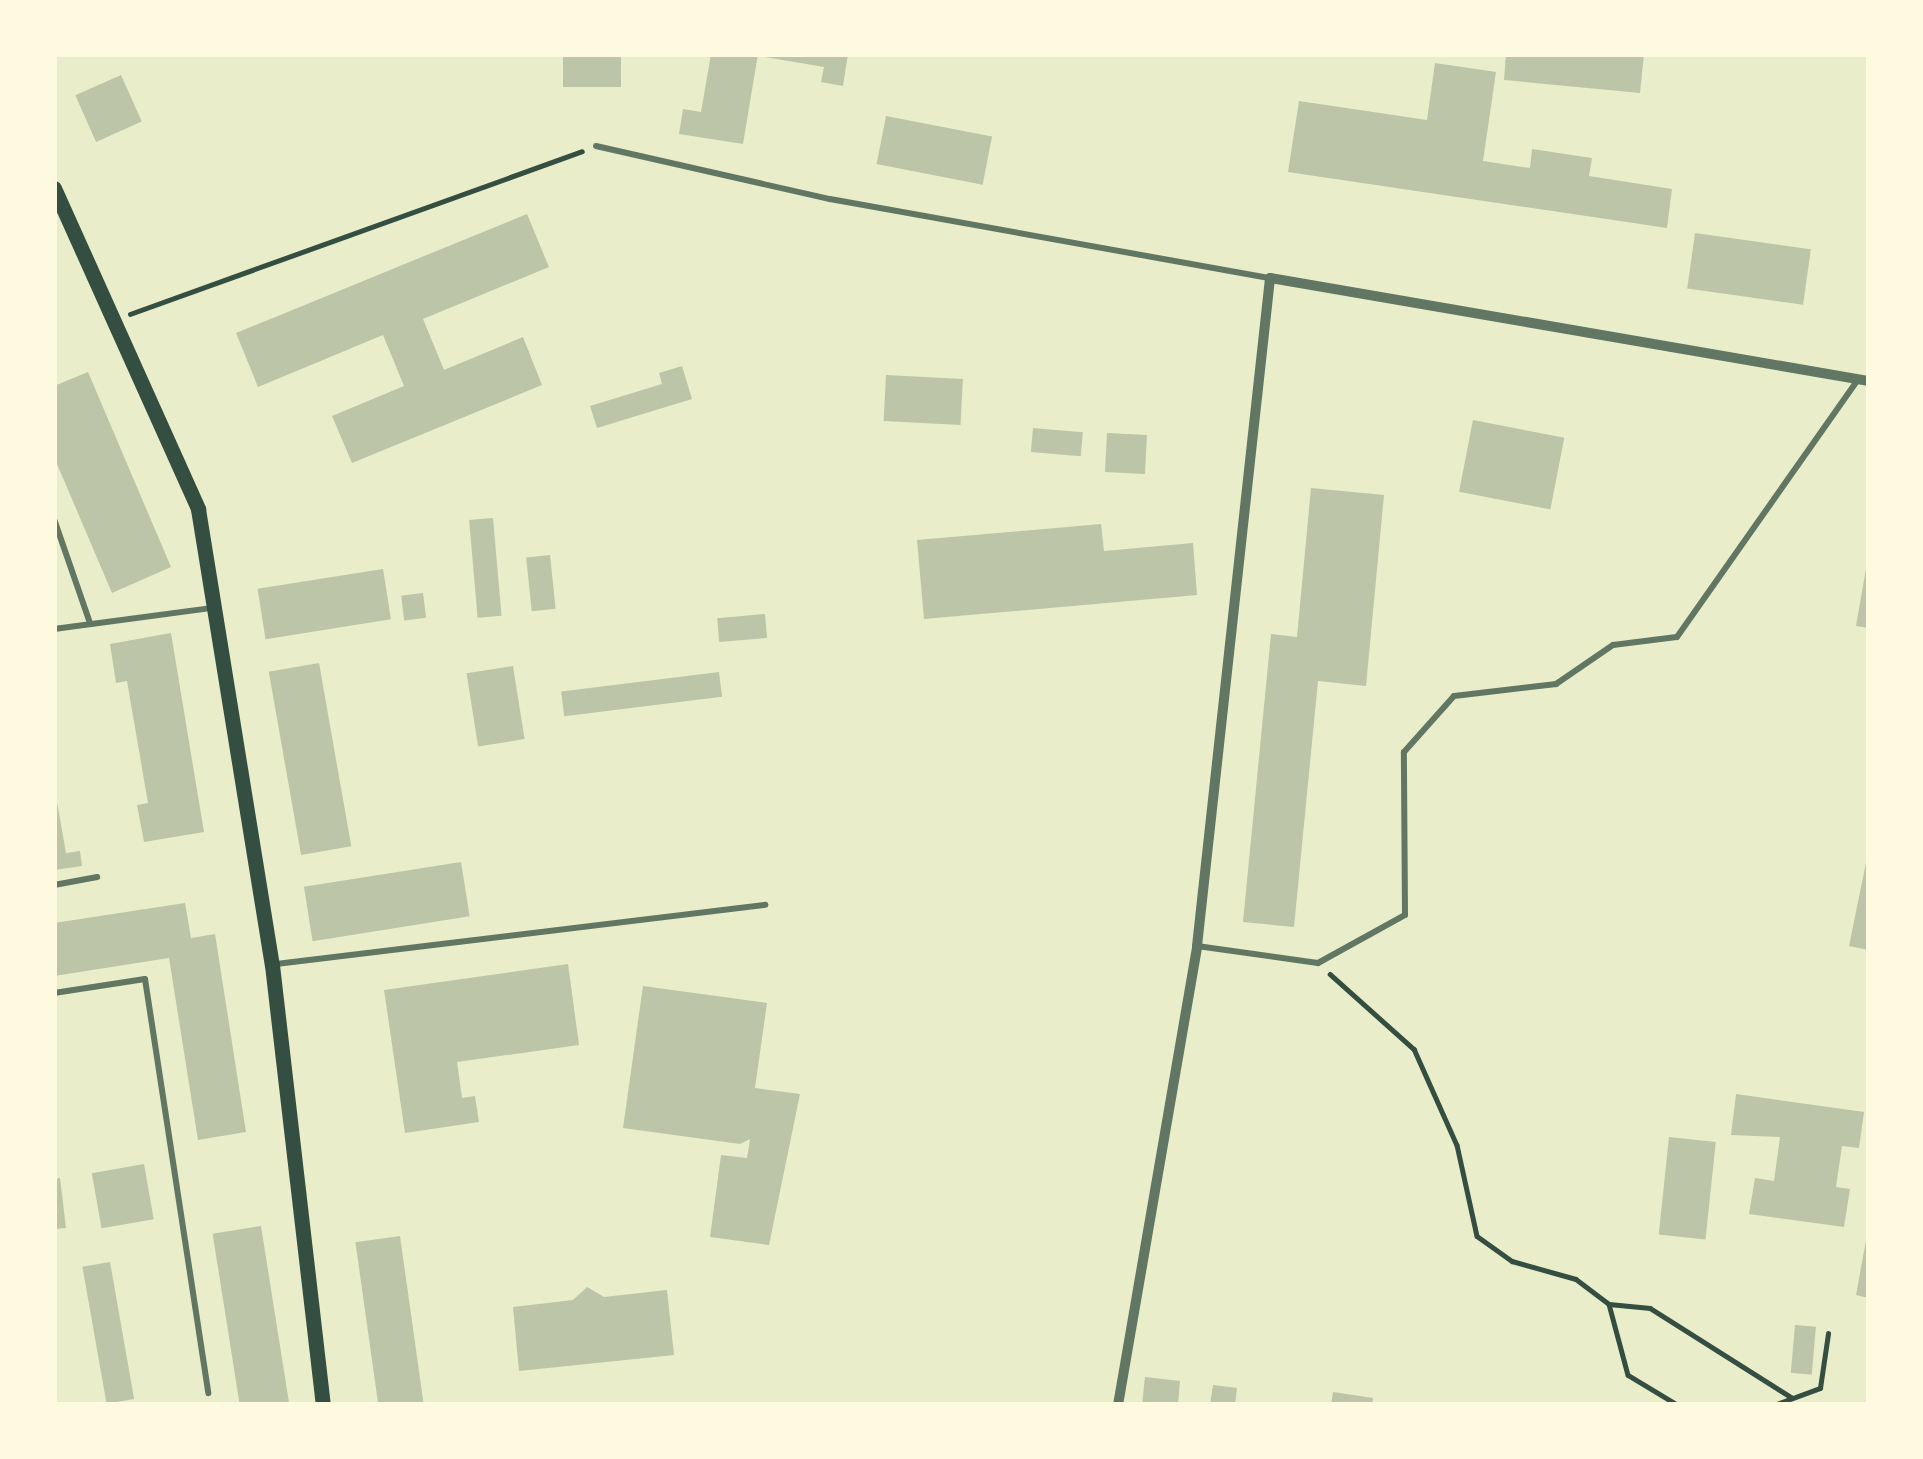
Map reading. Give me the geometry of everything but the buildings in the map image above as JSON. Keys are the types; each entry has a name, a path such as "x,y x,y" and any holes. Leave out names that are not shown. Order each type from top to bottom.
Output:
{"main road":[{"path":"54,188 198,509 272,965 322,1405"}],"street":[{"path":"1118,1405 1197,946 1270,278 1864,380"}],"lane":[{"path":"596,146 830,199 1270,278"},
{"path":"1197,946 1318,963 1405,915 1403,752 1454,696 1556,684 1613,645 1677,637 1864,380"},
{"path":"54,519 90,623"},
{"path":"54,629 214,608"},
{"path":"54,885 97,878"},
{"path":"272,965 765,905"},
{"path":"54,993 145,979 208,1393"}],"path":[{"path":"113,320 596,146"},
{"path":"1318,963 1414,1049 1457,1145 1477,1236 1512,1261 1576,1279 1609,1304 1650,1308 1791,1397"},
{"path":"1609,1304 1628,1375 1678,1405"},
{"path":"1774,1405 1820,1388 1828,1334"}]}
